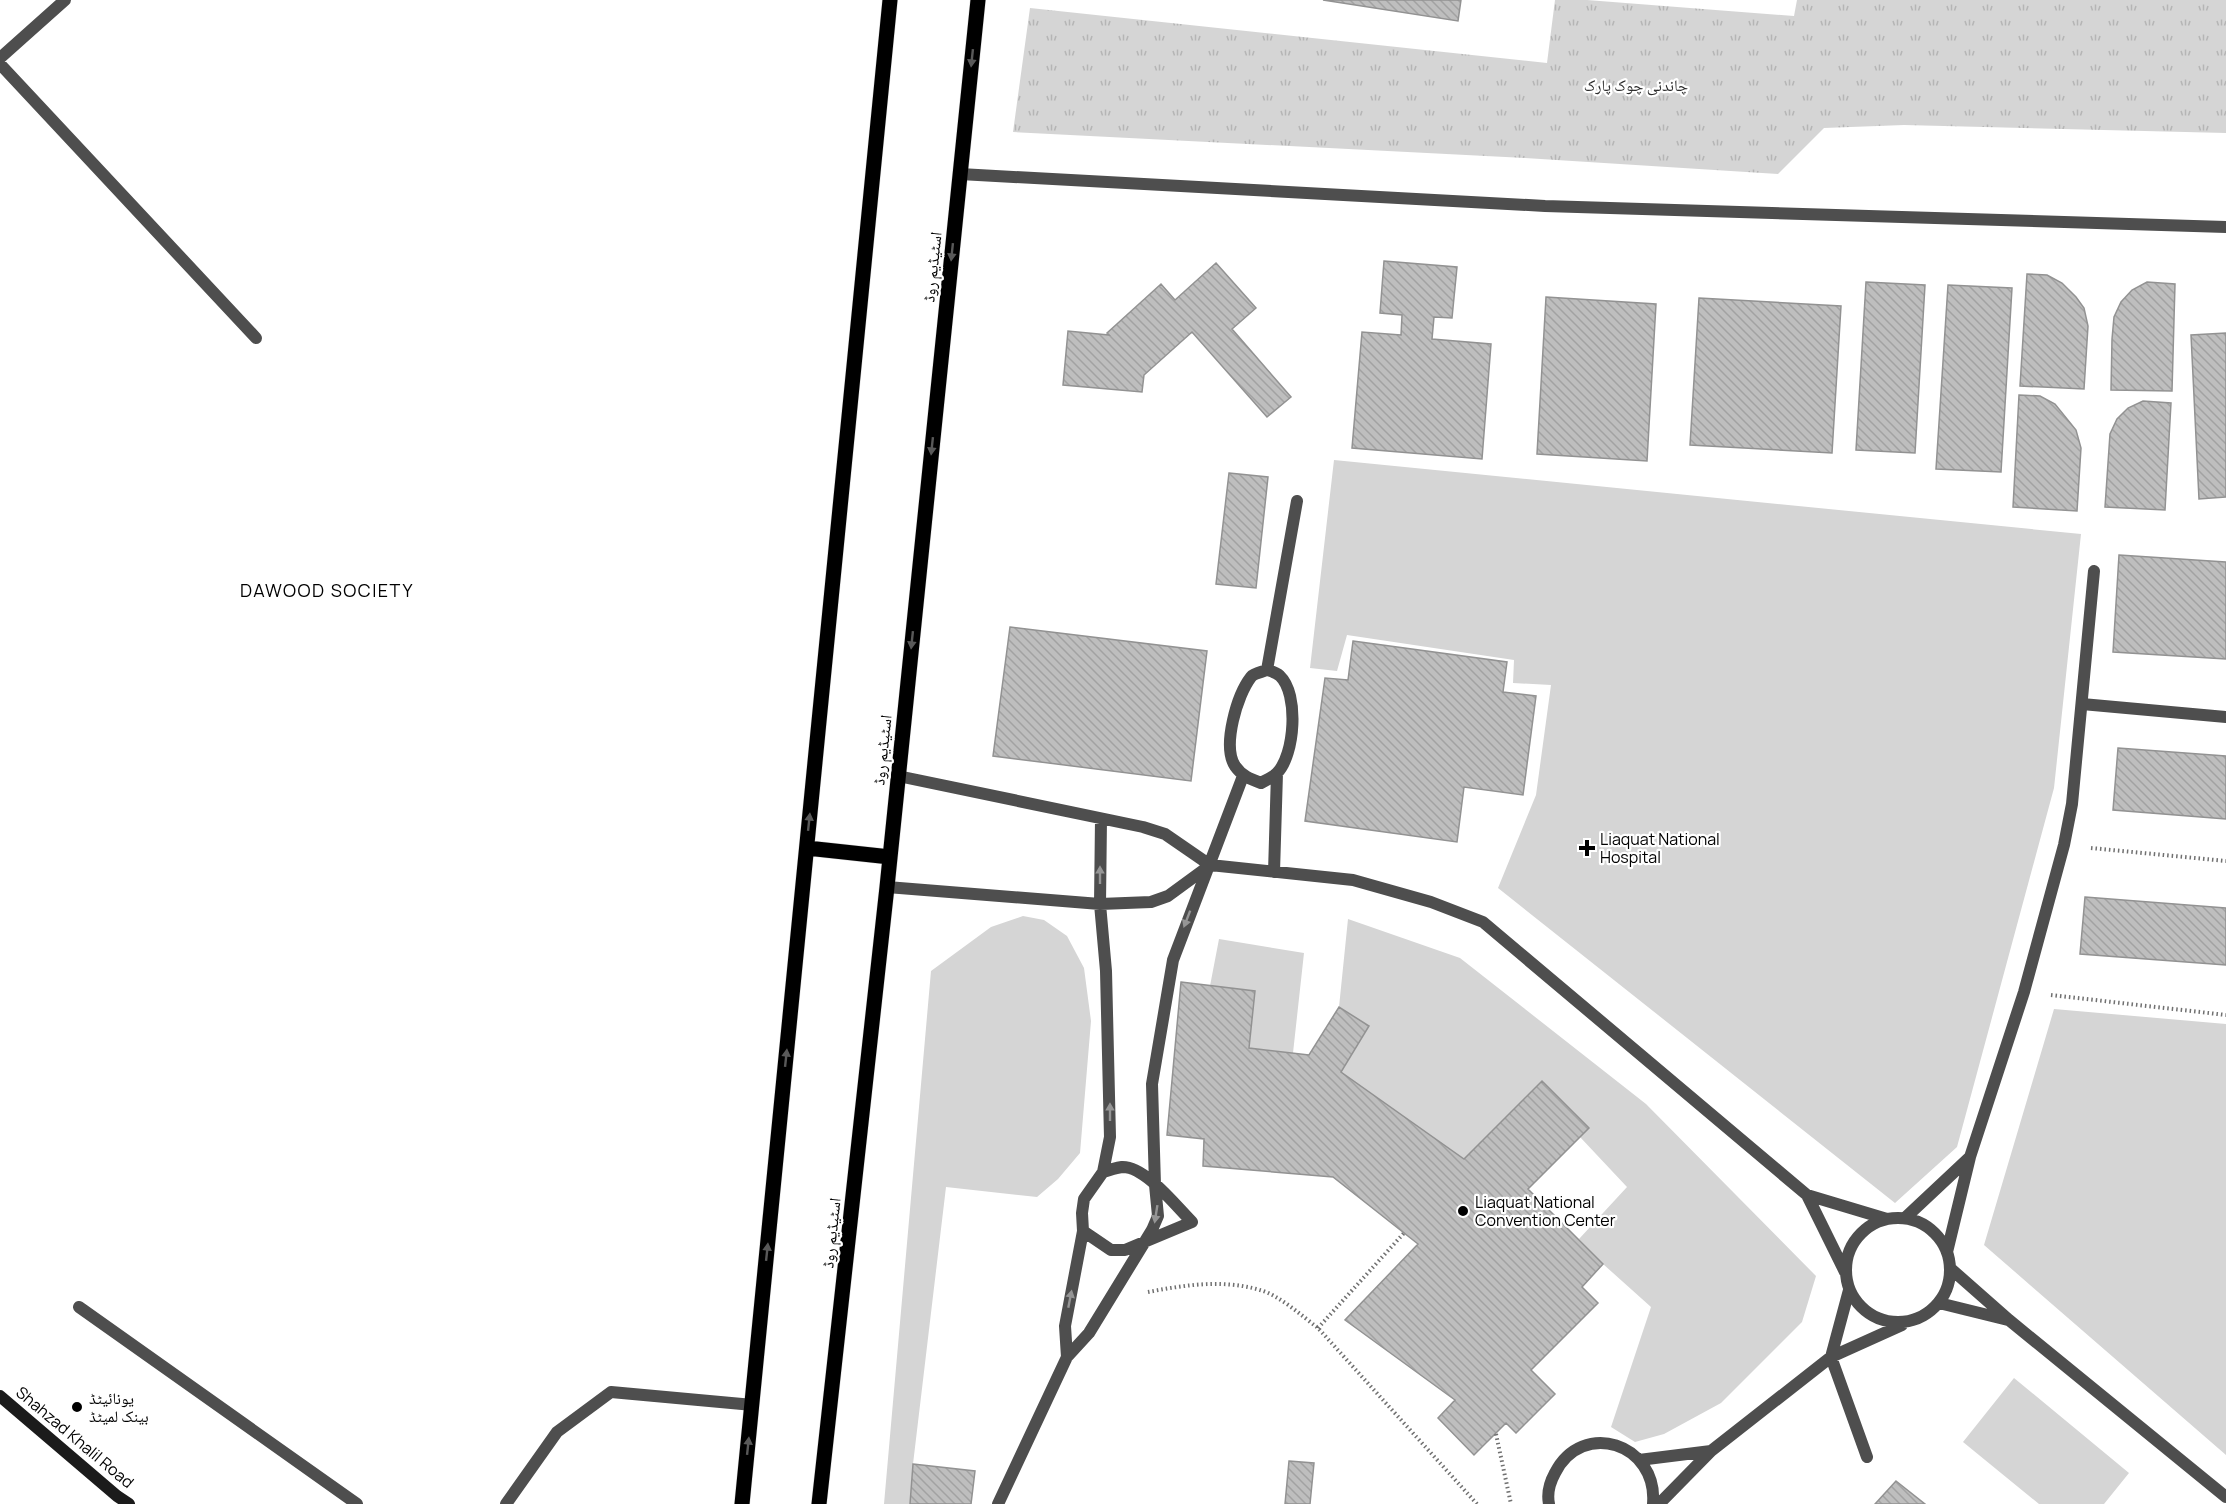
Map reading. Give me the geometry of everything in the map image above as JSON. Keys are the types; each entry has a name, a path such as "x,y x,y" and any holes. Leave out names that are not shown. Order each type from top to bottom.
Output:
{"main road":[{"path":"742,1504 890,0"},
{"name":"اسٹیڈیم روڈ","path":"819,1504 890,857 978,0"},
{"path":"807,848 890,857"},
{"name":"Shahzad Khalil Road","path":"0,1396 129,1504"}],"street":[{"path":"0,58 64,0"},
{"path":"0,64 256,338"},
{"path":"960,174 1545,206 2226,227"},
{"path":"1267,670 1297,501"},
{"path":"1947,1252 1970,1157 2024,992 2064,845 2072,804 2094,571"},
{"path":"1274,872 1277,773 1287,754 1294,723 1290,697 1280,676 1267,670 1252,675 1237,702 1231,745 1233,763 1243,776 1261,783 1277,773"},
{"path":"2082,704 2226,717"},
{"path":"898,776 1143,827 1165,834 1210,865 1353,880 1431,902 1483,922 1807,1195 1887,1219"},
{"path":"998,1504 1066,1357 1089,1333 1158,1216 1152,1084 1173,960 1187,918 1210,865 1243,776"},
{"path":"1066,1357 1065,1326 1083,1231 1084,1198 1103,1172 1110,1137 1106,971 1100,904 1101,819"},
{"path":"886,887 1100,904 1151,902 1168,896 1210,865"},
{"path":"1905,1218 1970,1157"},
{"path":"1083,1231 1111,1250 1125,1250 1192,1222 1143,1174 1122,1167 1103,1172"},
{"path":"1807,1195 1845,1272 1849,1290 1858,1305 1872,1317 1890,1322 1908,1322"},
{"path":"1659,1504 1711,1451 1831,1357 1925,1316 1939,1303 1948,1287 1950,1268 1947,1252 1938,1236 1923,1224 1905,1218 1887,1219 1870,1226 1857,1238 1848,1254 1845,1272"},
{"path":"1950,1268 2009,1320 2226,1497"},
{"path":"1849,1290 1831,1357 1867,1457"},
{"path":"1939,1303 2009,1320"},
{"path":"79,1307 357,1504"},
{"path":"506,1504 557,1432 611,1392 753,1405"},
{"path":"1549,1504 1551,1481 1559,1464 1572,1452 1589,1444 1607,1443 1625,1448 1639,1460 1650,1475 1653,1504"},
{"path":"1639,1460 1711,1451"}],"path":[{"path":"2064,845 2226,861"},
{"path":"2024,992 2226,1015"},
{"path":"1318,1328 1404,1233"},
{"path":"1110,1298 1192,1284 1234,1285 1262,1290 1318,1328 1477,1504"},
{"path":"1496,1434 1511,1504"}],"green space":[{"name":"چاندنی چوک پارک","path":"1555,0 1587,0 1794,16 1797,0 2226,0 2226,133 1904,125 1824,128 1778,174 1525,158 1013,132 1030,8 1547,63"},
{"path":"1334,460 2081,534 2054,788 1957,1147 1895,1203 1498,888 1536,795 1551,685 1513,683 1514,660 1347,635 1337,671 1310,668"},
{"path":"1023,916 1044,920 1067,936 1084,968 1091,1021 1080,1153 1058,1179 1037,1197 946,1187 910,1504 884,1504 931,971 991,927"},
{"path":"1348,919 1460,958 1646,1104 1816,1276 1802,1322 1721,1403 1664,1434 1635,1442 1611,1427 1651,1307 1579,1239 1627,1187 1580,1137 1589,1128 1542,1081 1464,1159 1341,1072 1369,1026 1339,1007"},
{"path":"1219,939 1304,953 1293,1053 1249,1048 1255,991 1210,986"},
{"path":"2054,1009 2226,1024 2226,1455 1984,1245"},
{"path":"2014,1378 2129,1473 2104,1504 2039,1504 1963,1442"}],"building":[{"path":"1323,0 1461,0 1458,21"},
{"path":"1384,261 1457,267 1452,318 1434,317 1432,339 1491,344 1482,459 1352,448 1362,332 1401,335 1402,315 1380,313"},
{"path":"1216,263 1256,308 1232,329 1291,397 1267,417 1192,332 1144,375 1142,392 1063,385 1068,331 1109,335 1107,333 1161,284 1175,300"},
{"path":"2027,274 2047,275 2062,283 2084,308 2088,326 2084,389 2020,386"},
{"path":"1866,282 1925,285 1915,453 1856,450"},
{"path":"2147,282 2175,284 2172,391 2111,390 2114,317 2121,302 2132,290"},
{"path":"1948,285 2012,288 2001,472 1936,469"},
{"path":"1546,297 1656,304 1647,461 1537,454"},
{"path":"1699,298 1841,306 1832,453 1690,445"},
{"path":"2226,333 2226,497 2199,499 2191,335"},
{"path":"2019,395 2040,396 2055,404 2076,430 2081,448 2077,511 2013,507"},
{"path":"2143,401 2171,403 2165,510 2105,507 2110,434 2117,419 2128,408"},
{"path":"1229,473 1268,477 1256,588 1216,584"},
{"path":"2119,555 2226,562 2226,659 2113,652"},
{"path":"1010,627 1207,651 1191,781 993,756"},
{"path":"1353,641 1507,662 1503,692 1536,696 1523,795 1464,787 1457,842 1305,821 1325,678 1348,680"},
{"path":"2118,748 2226,756 2226,819 2113,810"},
{"path":"2085,897 2226,908 2226,965 2080,954"},
{"name":"Liaquat National Convention Center","path":"1181,982 1255,991 1249,1048 1309,1055 1339,1007 1369,1026 1341,1072 1464,1159 1542,1081 1589,1128 1528,1189 1603,1264 1582,1287 1598,1303 1531,1370 1555,1394 1516,1433 1506,1423 1474,1455 1438,1418 1455,1400 1345,1320 1418,1244 1333,1177 1203,1166 1204,1139 1167,1135"},
{"path":"1289,1461 1314,1463 1310,1504 1285,1504"},
{"path":"913,1464 975,1471 971,1504 910,1504"},
{"path":"1896,1481 1925,1504 1875,1504"}],"place":[{"name":"Liaquat National Hospital","path":"1587,848"},
{"name":"Liaquat National Convention Center","path":"1463,1211"},
{"name":"یونائیٹڈ بینک لمیٹڈ","path":"77,1407"}],"district":[{"name":"DAWOOD SOCIETY","path":"327,591"}]}
